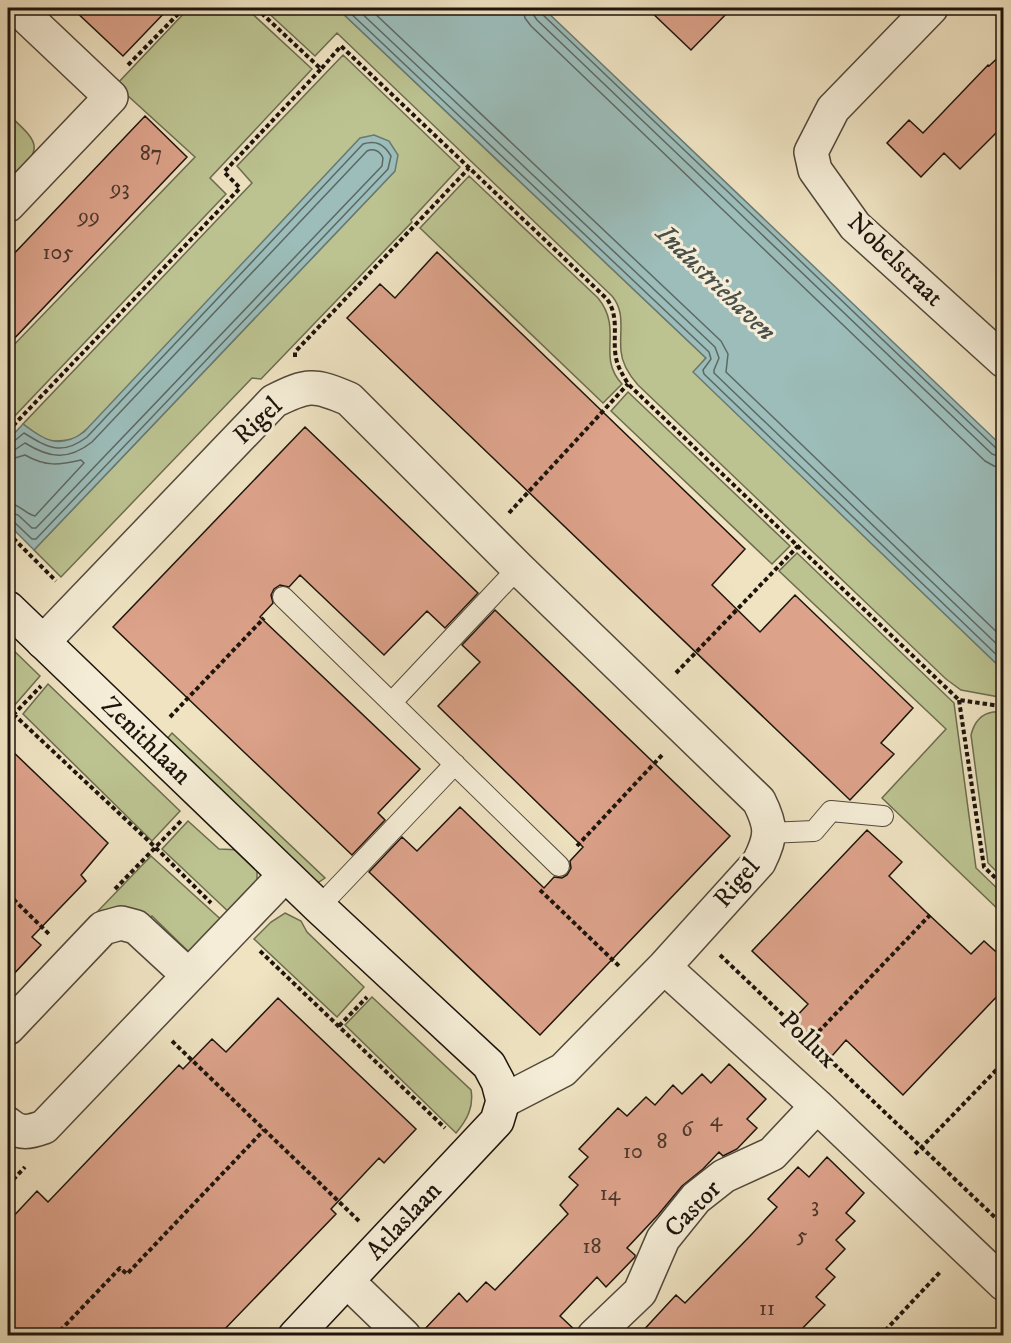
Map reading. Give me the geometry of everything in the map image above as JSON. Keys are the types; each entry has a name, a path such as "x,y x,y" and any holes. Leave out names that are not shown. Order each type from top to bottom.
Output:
{"street":[{"path":"8,205 111,97 17,8"},
{"name":"Nobelstraat","path":"931,8 833,109 812,152 815,170 855,226 1004,362"},
{"name":"Rigel","path":"43,642 274,400 300,388 326,389 349,399 651,699 759,801 769,820 768,844 759,861 653,978 563,1070 503,1101"},
{"name":"Zenithlaan","path":"8,608 318,907 489,1065 498,1082 503,1101"},
{"path":"8,1124 11,1128 27,1133 44,1127 285,875"},
{"path":"8,1028 103,928 121,923 136,927 188,975"},
{"name":"Pollux","path":"653,978 780,1072 1004,1284"},
{"name":"Atlaslaan","path":"296,1335 484,1137 497,1121 503,1101"},
{"name":"Castor","path":"594,1335 640,1292 663,1239 696,1198 724,1176 772,1154 817,1106"},
{"path":"347,1281 405,1335"}],"lane":[{"path":"392,702 518,568"},
{"path":"283,597 559,866"},
{"path":"318,907 455,764"},
{"path":"768,833 814,831 831,811 883,816"}],"path":[{"path":"104,90 184,8"},
{"path":"256,8 321,69"},
{"path":"8,431 240,188 224,172 341,46 607,298 614,310 616,359 620,372 628,384 959,700 1000,706 1004,709"},
{"path":"300,388 295,352 469,168"},
{"path":"488,536 628,384"},
{"path":"8,533 80,604"},
{"path":"651,699 798,546"},
{"path":"147,741 283,597"},
{"path":"959,700 984,867 1004,886"},
{"path":"653,978 539,888 685,731"},
{"path":"103,928 91,914 205,797"},
{"path":"8,894 74,958"},
{"path":"780,1072 930,915"},
{"name":"Pollux","path":"696,932 1004,1226"},
{"path":"147,1018 383,1244"},
{"path":"892,1178 1004,1062"},
{"path":"55,1335 120,1268 127,1274 264,1130"},
{"path":"880,1335 964,1246"}],"green space":[{"path":"189,8 246,8 312,69 210,178 226,194 8,423 8,351 195,157 116,85"},
{"path":"263,8 337,8 706,358 694,372 1003,670 1003,701 999,697 961,690 946,679 638,385 629,374 623,361 619,309 612,296 337,33 315,56"},
{"path":"343,55 460,167 411,220 412,222 261,379 252,378 61,577 34,550 395,171 76,438 59,441 47,440 23,424 252,183 237,166"},
{"path":"8,114 25,130 34,144 31,158 15,177 8,170"},
{"path":"469,176 598,298 609,321 611,363 622,384 603,403 420,228"},
{"path":"628,392 790,546 772,564 611,411"},
{"path":"797,553 954,703 976,868 1003,894 1003,914 882,798 946,729 779,571"},
{"path":"8,645 40,676 13,707 8,701"},
{"path":"48,684 180,811 152,841 23,714"},
{"path":"993,712 999,712 1003,716 1003,878 988,863 971,735 978,720"},
{"path":"172,733 325,878 316,884 166,740"},
{"path":"188,821 219,849 242,850 257,865 257,879 261,890 233,916 162,849"},
{"path":"151,856 227,925 190,953 152,916 147,920 117,909 98,911"},
{"path":"285,913 301,921 307,932 364,987 337,1017 254,939 271,922"},
{"path":"372,997 471,1090 469,1113 456,1133 345,1025"}],"water":[{"name":"Industriehaven","path":"337,8 543,8 1003,447 1003,670 693,372 706,358"},
{"path":"374,135 389,141 398,155 395,171 34,550 8,524 8,440 23,424 38,435 59,442 67,441 84,432 360,138"}],"building":[{"path":"72,8 169,8 123,56"},
{"path":"647,8 732,8 691,50"},
{"path":"1004,52 1004,125 960,169 944,153 921,177 887,143 909,120 923,133 988,65"},
{"path":"145,116 187,157 8,345 8,260"},
{"path":"437,252 745,549 712,585 760,632 795,595 913,708 881,743 894,754 850,800 347,318 380,284 395,298"},
{"path":"305,427 478,593 445,628 427,611 384,655 300,575 289,587 280,585 274,589 271,595 273,603 260,617 420,769 378,813 385,820 352,855 113,627"},
{"path":"495,610 730,836 540,1035 369,872 402,837 417,851 460,807 544,888 554,877 562,878 567,875 571,868 570,861 583,847 438,706 480,662 462,645"},
{"path":"8,747 108,843 81,875 86,881 32,937 41,945 8,980"},
{"path":"867,830 902,862 889,876 926,912 971,954 984,941 1004,959 1004,989 903,1095 846,1040 832,1056 793,1020 808,1004 752,951"},
{"path":"278,998 416,1129 384,1163 379,1158 331,1209 336,1214 219,1335 8,1335 8,1222 37,1191 48,1202 179,1065 183,1069 212,1039 226,1052"},
{"path":"729,1064 766,1099 747,1119 757,1128 737,1149 723,1156 719,1152 682,1186 627,1248 635,1257 606,1287 597,1277 560,1316 576,1331 576,1335 422,1335 422,1332 459,1293 467,1302 486,1282 495,1290 568,1214 560,1205 578,1185 569,1177 588,1157 579,1149 618,1108 627,1116 646,1097 655,1105 673,1085 682,1094 702,1074 711,1083"},
{"path":"827,1157 864,1193 846,1213 855,1221 836,1240 845,1249 826,1269 835,1277 816,1297 825,1305 796,1335 639,1335 676,1295 685,1303 751,1235 777,1207 768,1199 798,1167 809,1177"}]}
